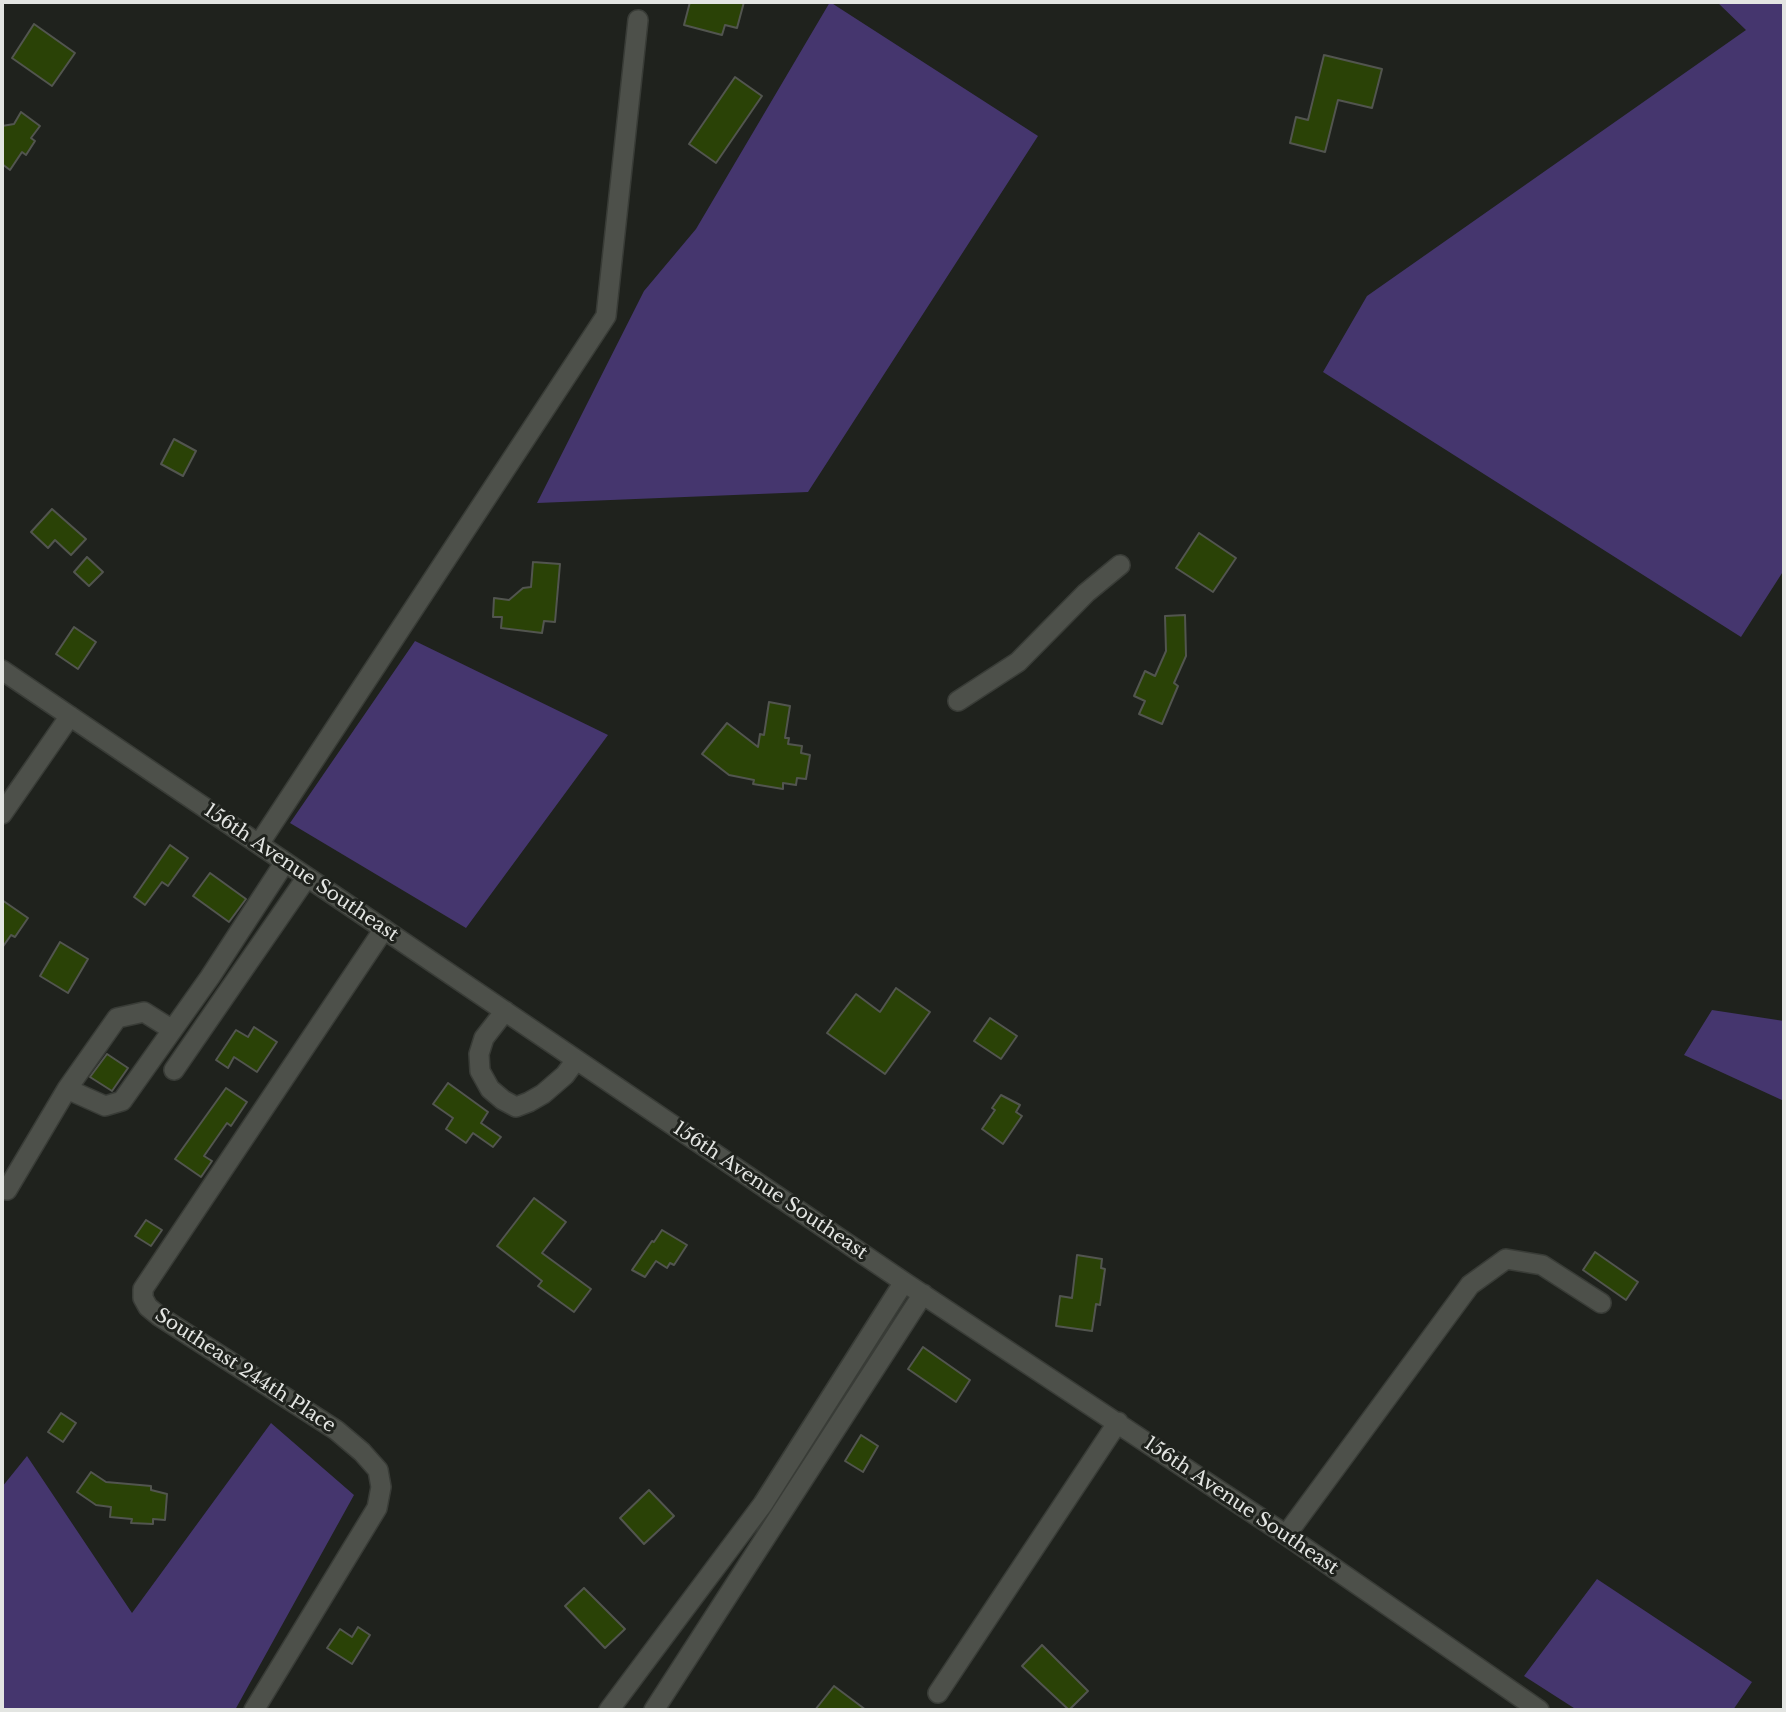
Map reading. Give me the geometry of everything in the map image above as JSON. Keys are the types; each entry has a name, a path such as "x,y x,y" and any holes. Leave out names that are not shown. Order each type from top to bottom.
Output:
{"street":[{"path":"259,844 606,316 638,20"},
{"path":"958,701 1018,662 1086,593 1119,565"},
{"name":"156th Avenue Southeast","path":"2,670 904,1282 1286,1535 1539,1710"},
{"path":"2,814 70,716"},
{"path":"67,1089 105,1106 122,1101 210,977 285,862"},
{"path":"174,1070 306,877"},
{"name":"Southeast 244th Place","path":"254,1710 377,1508 381,1487 378,1470 336,1430 159,1316 148,1307 143,1298 143,1289 384,929"},
{"path":"505,1011 484,1038 479,1054 480,1071 490,1088 503,1100 516,1107 544,1094 565,1075 576,1060"},
{"path":"6,1190 67,1089 117,1018 144,1012 171,1030"},
{"path":"1286,1535 1470,1285 1506,1259 1542,1265 1601,1303"},
{"path":"609,1710 763,1504 904,1282"},
{"path":"654,1710 923,1294"},
{"path":"938,1693 1118,1422"}],"shaded area":[{"path":"830,2 1038,136 808,492 537,503 644,291 696,229"},
{"path":"1717,2 1784,2 1784,570 1741,637 1323,372 1367,296 1746,30"},
{"path":"415,641 608,735 466,928 290,823"},
{"path":"1712,1010 1784,1021 1784,1101 1684,1055"},
{"path":"271,1423 354,1495 235,1710 2,1710 2,1487 27,1456 132,1613"},
{"path":"1597,1579 1752,1682 1733,1710 1577,1710 1524,1676"}],"building":[{"path":"690,2 744,2 737,28 725,25 722,35 684,25"},
{"path":"34,24 75,53 52,86 12,58"},
{"path":"1324,55 1382,69 1372,108 1338,100 1325,152 1290,143 1296,117 1308,120"},
{"path":"735,77 762,96 716,163 689,144"},
{"path":"21,112 40,126 31,138 35,141 26,155 22,152 10,170 2,164 2,126 14,124"},
{"path":"174,439 196,451 183,476 161,464"},
{"path":"52,509 86,539 71,555 55,540 48,548 31,532"},
{"path":"1199,533 1236,558 1213,592 1176,568"},
{"path":"87,557 103,572 89,586 74,572"},
{"path":"533,562 560,564 555,622 544,621 542,633 501,628 502,617 493,617 494,598 509,600 523,588 531,587"},
{"path":"1185,615 1186,656 1174,683 1178,686 1162,724 1139,714 1145,701 1134,696 1145,671 1155,676 1166,651 1165,616"},
{"path":"74,627 96,642 78,669 56,654"},
{"path":"769,702 790,706 785,738 789,738 788,744 802,746 801,753 810,755 806,779 797,778 796,785 783,783 783,789 753,784 754,780 729,775 702,754 727,723 758,747 760,734 764,735"},
{"path":"170,845 188,858 168,886 162,882 145,905 134,897"},
{"path":"210,873 246,899 229,922 193,896"},
{"path":"2,900 28,918 15,937 11,935 2,948"},
{"path":"60,942 88,959 68,993 40,976"},
{"path":"896,988 930,1012 885,1074 827,1033 856,994 880,1012"},
{"path":"990,1018 1017,1036 1001,1059 974,1041"},
{"path":"254,1027 277,1042 257,1072 234,1057 228,1068 216,1060 236,1030 248,1037"},
{"path":"107,1054 128,1068 112,1091 90,1077"},
{"path":"448,1083 488,1112 481,1123 501,1137 493,1147 473,1133 466,1143 446,1129 453,1118 433,1104"},
{"path":"226,1088 247,1102 231,1126 227,1123 204,1156 212,1161 201,1177 175,1159"},
{"path":"1001,1095 1020,1105 1016,1112 1022,1116 1003,1144 982,1129"},
{"path":"534,1198 566,1222 542,1253 591,1289 574,1312 538,1286 542,1281 497,1246"},
{"path":"146,1220 162,1230 151,1246 135,1236"},
{"path":"662,1230 687,1245 674,1265 670,1263 667,1268 656,1261 645,1277 632,1270 652,1241 654,1242"},
{"path":"1595,1252 1638,1282 1626,1300 1583,1270"},
{"path":"1077,1255 1102,1259 1101,1268 1105,1269 1100,1305 1096,1304 1092,1331 1056,1326 1060,1296 1072,1298"},
{"path":"923,1347 970,1380 956,1402 908,1369"},
{"path":"61,1413 76,1423 63,1442 48,1432"},
{"path":"861,1435 878,1446 863,1472 845,1461"},
{"path":"91,1472 106,1482 151,1486 151,1490 167,1494 165,1520 153,1519 153,1524 131,1523 132,1519 110,1517 111,1507 96,1505 77,1492"},
{"path":"649,1490 674,1516 644,1544 620,1518"},
{"path":"584,1588 625,1629 605,1648 565,1606"},
{"path":"358,1627 370,1635 352,1664 327,1648 340,1629 352,1637"},
{"path":"1042,1645 1088,1691 1069,1710 1022,1666"},
{"path":"834,1686 866,1710 815,1710"}]}
